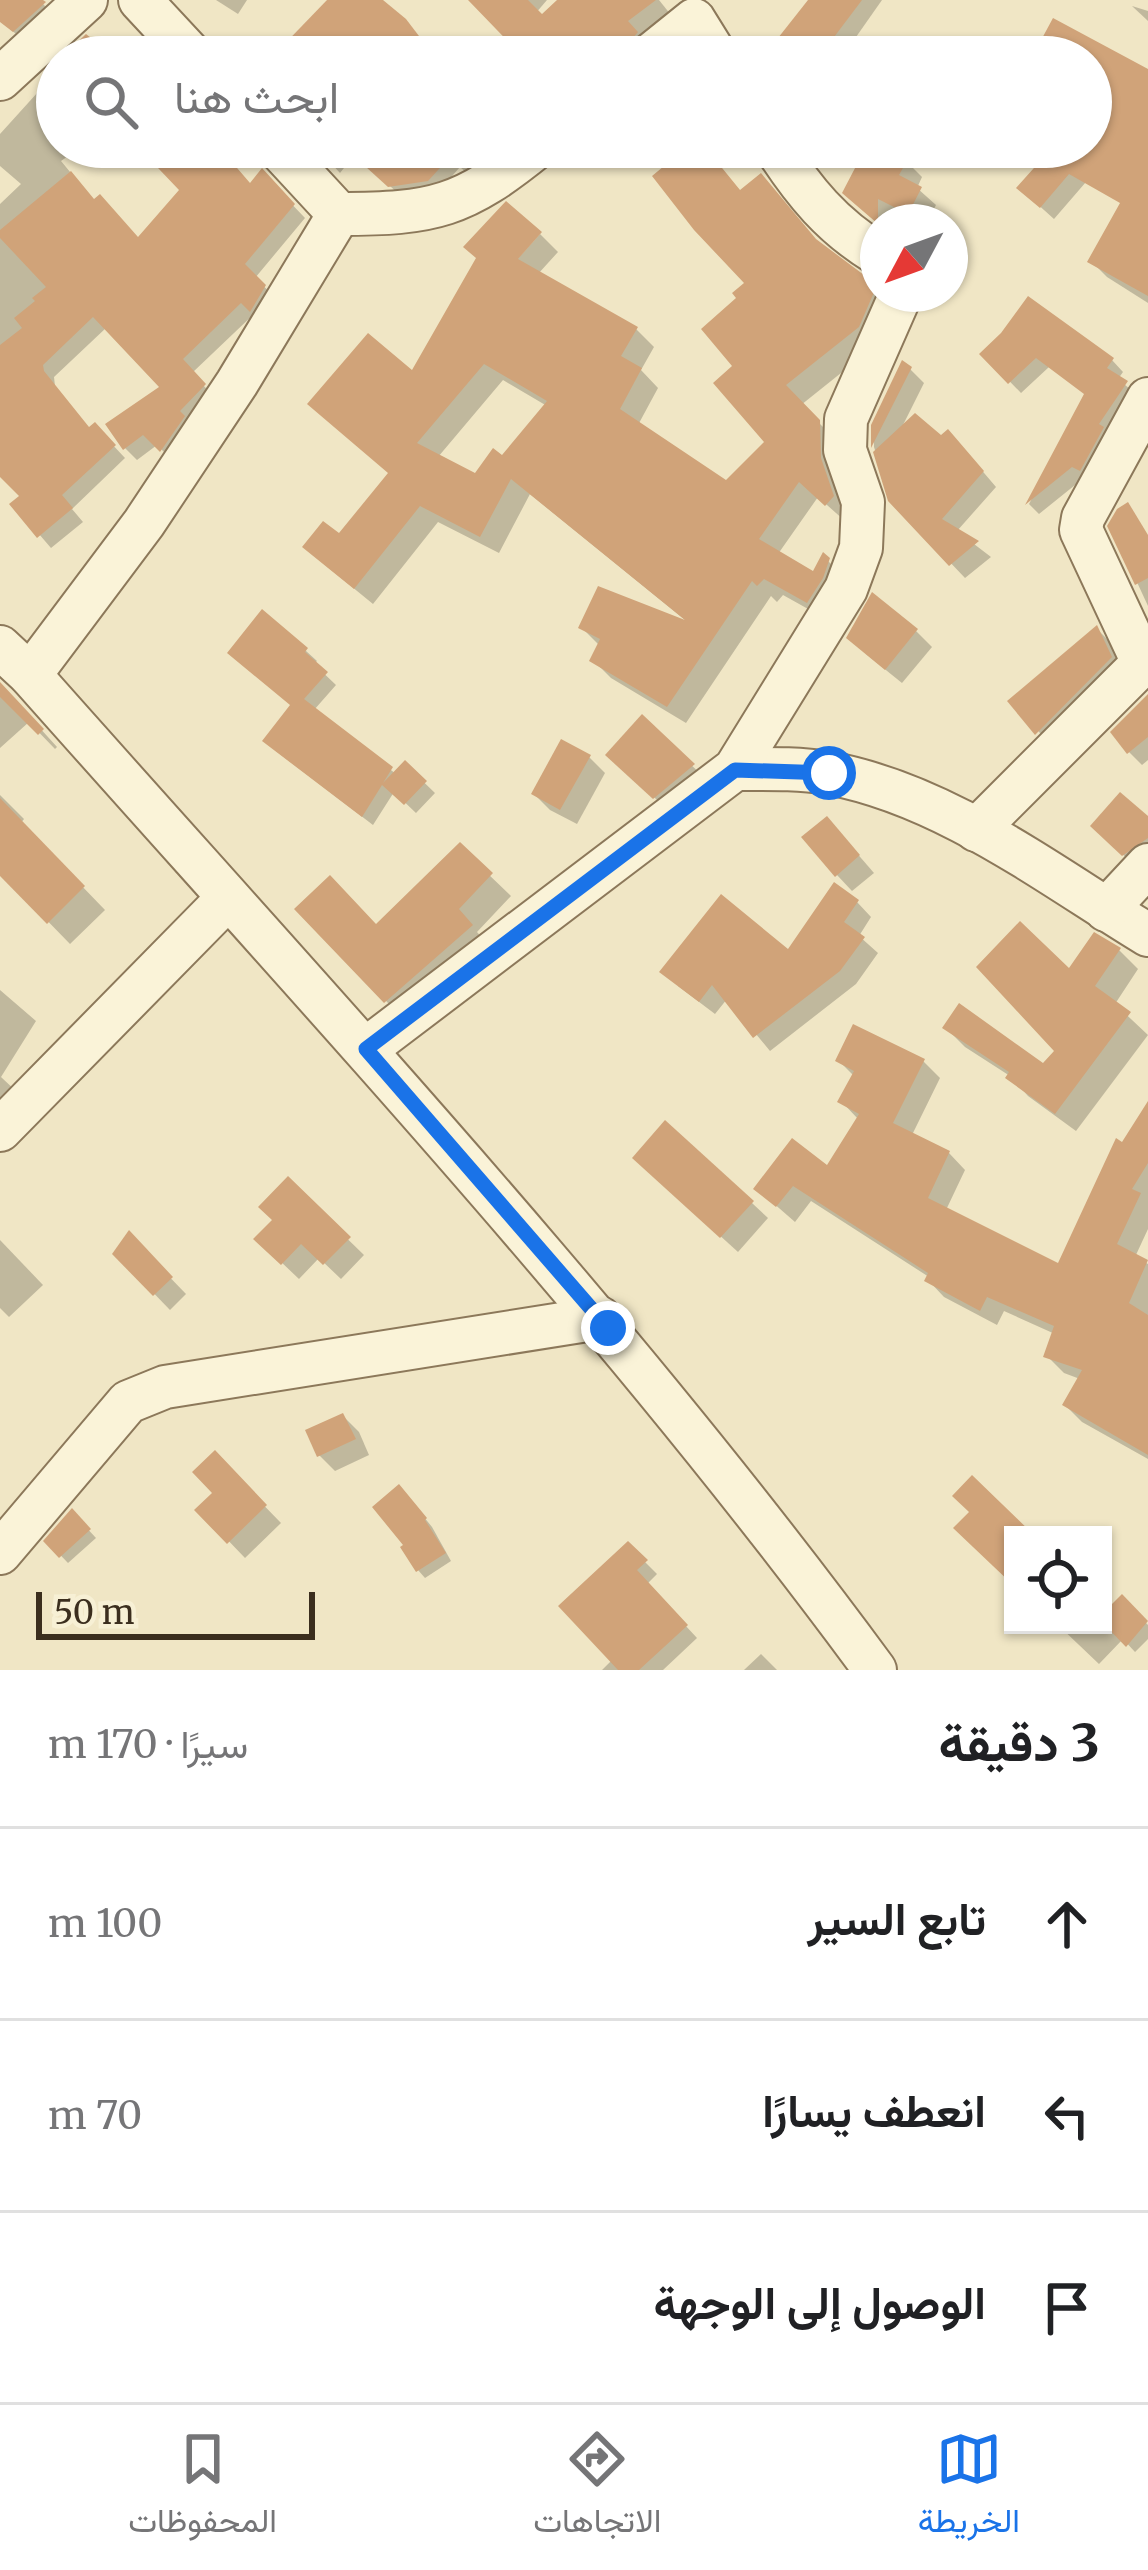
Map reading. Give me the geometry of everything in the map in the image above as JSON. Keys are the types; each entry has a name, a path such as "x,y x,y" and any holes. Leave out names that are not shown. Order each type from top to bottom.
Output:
{"street":[{"path":"140,0 173,36"},
{"path":"38,36 64,6"},
{"path":"673,36 703,10"},
{"path":"0,79 36,38"},
{"path":"296,168 339,214 416,212 470,196 508,168"},
{"path":"788,168 827,218 860,241"},
{"path":"339,214 144,523 15,661 366,1049 600,1318 774,1533 875,1670"},
{"path":"366,1049 735,770 846,590 861,548 863,502 845,450 846,419 894,312"},
{"path":"976,830 1140,666 1139,654 1082,530 1083,518 1148,399"},
{"path":"735,770 829,773 893,791 976,830 1148,935"},
{"path":"1106,910 1148,865"},
{"path":"0,1130 228,898"},
{"path":"0,1553 128,1402 164,1387 600,1318"}],"building":[{"path":"0,0 46,2 13,32 0,22"},
{"path":"327,0 383,0 419,36 292,36"},
{"path":"468,0 528,0 542,14 557,0 656,0 628,21 638,32 635,36 503,36"},
{"path":"808,0 862,0 835,36 780,36"},
{"path":"1053,18 1087,36 1043,36"},
{"path":"1112,50 1148,69 1148,296 1087,262 1120,203 1069,174 1040,208 1016,188 1034,168 1112,168"},
{"path":"158,168 237,168 250,183 262,168 295,204 245,264 266,285 250,312 241,303 183,359 206,384 180,411 185,416 160,452 143,435 123,450 105,424 159,387 93,317 43,365 89,427 95,422 116,445 62,495 73,508 37,538 9,504 19,496 0,477 0,345 22,328 14,318 46,287 0,238 0,230 71,171 94,199 100,194 138,237 179,190"},
{"path":"367,168 440,168 428,181 388,187"},
{"path":"662,168 722,168 740,190 761,173 816,239 860,272 860,312 865,312 859,327 786,385 820,420 821,458 834,496 825,506 799,482 759,539 813,571 823,552 830,558 823,578 807,603 764,579 757,586 752,581 667,707 589,661 600,639 578,628 598,586 685,620 511,479 480,537 420,506 354,589 302,547 323,521 339,533 388,473 307,404 368,333 412,370 476,258 463,247 506,201 542,232 518,259 638,327 621,356 642,368 620,409 726,480 764,442 713,383 732,366 701,329 736,298 732,293 744,283 652,176","holes":["484,364 547,401 502,455 493,448 475,473 417,443"]},
{"path":"855,168 903,168 899,175 922,187 913,204 878,199 878,204 860,204 860,208 842,193"},
{"path":"1028,296 1114,358 1107,368 1128,381 1099,424 1104,427 1080,471 1072,467 1025,505 1084,394 1036,358 1008,384 979,354"},
{"path":"902,360 912,367 871,448 871,425"},
{"path":"915,413 941,435 948,429 984,471 942,519 979,541 949,566 888,501 873,452"},
{"path":"1128,502 1148,535 1148,578 1135,585 1107,526 1117,509"},
{"path":"872,592 918,629 885,670 846,638"},
{"path":"262,609 328,672 304,699 393,767 383,783 405,760 427,781 404,805 382,785 362,817 262,741 290,705 227,653"},
{"path":"1097,625 1112,657 1035,735 1007,701"},
{"path":"0,682 44,729 38,735 0,697"},
{"path":"1148,694 1148,737 1127,754 1110,732"},
{"path":"642,714 695,764 653,799 605,755"},
{"path":"561,739 591,755 560,810 531,794"},
{"path":"1120,792 1148,816 1148,838 1122,856 1090,826"},
{"path":"0,798 85,886 47,924 0,876"},
{"path":"827,816 860,855 835,877 801,837"},
{"path":"460,842 493,873 459,909 473,925 384,1003 294,909 330,875 376,924"},
{"path":"834,882 859,900 844,922 865,937 840,971 753,1038 712,985 699,1002 659,972 721,894 788,949"},
{"path":"1020,921 1069,968 1094,932 1121,948 1095,986 1131,1012 1055,1114 1005,1078 1009,1072 942,1028 959,1003 1043,1063 1054,1051 976,967"},
{"path":"853,1024 925,1059 893,1123 950,1151 928,1198 1058,1263 1116,1138 1122,1142 1148,1101 1148,1163 1132,1189 1141,1193 1117,1244 1148,1260 1129,1303 1148,1315 1148,1455 1062,1405 1082,1370 1043,1357 1054,1326 987,1297 980,1311 924,1281 928,1273 793,1186 776,1207 753,1189 792,1138 827,1165 859,1114 837,1102 854,1071 835,1061"},
{"path":"665,1120 754,1201 720,1238 632,1158"},
{"path":"288,1176 351,1237 323,1265 301,1244 281,1265 253,1239 272,1220 258,1207"},
{"path":"129,1230 173,1277 153,1296 112,1254"},
{"path":"343,1413 356,1439 317,1457 305,1430"},
{"path":"215,1450 267,1505 227,1544 194,1510 212,1493 192,1472"},
{"path":"972,1475 1025,1526 1004,1526 1004,1576 953,1528 969,1512 952,1496"},
{"path":"399,1484 427,1518 446,1553 416,1572 403,1545 372,1507"},
{"path":"72,1508 91,1529 59,1558 43,1541"},
{"path":"628,1541 648,1560 637,1570 688,1625 639,1670 618,1670 558,1606"},
{"path":"1122,1594 1148,1621 1126,1647 1112,1632 1112,1604"}],"route":[{"path":"608,1328 366,1049 735,770 829,773"}]}
